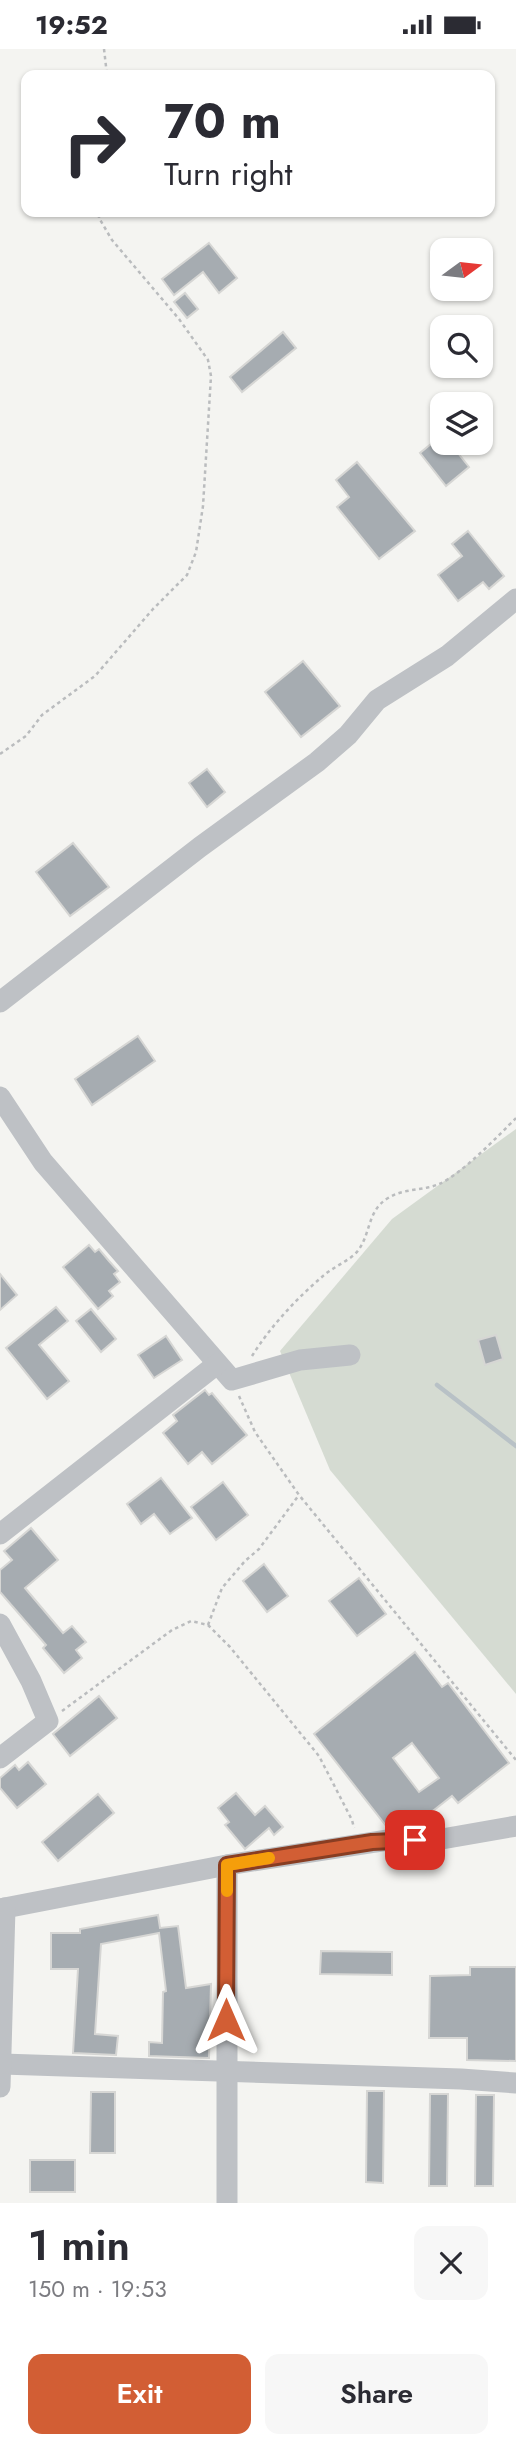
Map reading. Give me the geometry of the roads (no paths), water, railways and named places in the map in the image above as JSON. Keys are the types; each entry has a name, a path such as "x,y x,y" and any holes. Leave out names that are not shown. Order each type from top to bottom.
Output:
{"street":[{"path":"0,1002 200,847 317,762 348,735 377,700 447,656 516,599"},
{"path":"0,1097 43,1162 232,1380 300,1360 350,1355"},
{"path":"0,1534 217,1364"},
{"path":"0,1624 32,1681 48,1721 0,1758"},
{"path":"0,2087 3,1909 227,1865 356,1844 388,1840 442,1839 516,1826"},
{"path":"227,1865 227,2203"},
{"path":"2,2064 516,2083"}],"waterway":[{"path":"437,1385 516,1446"}]}
